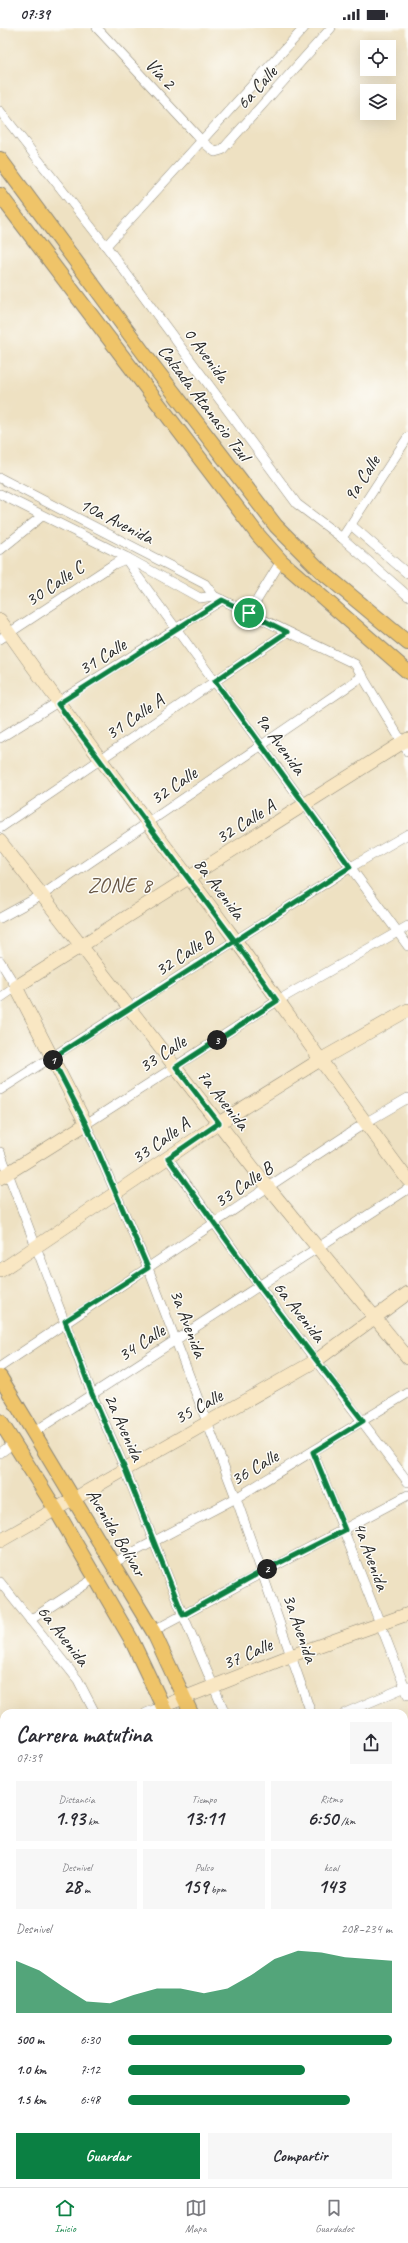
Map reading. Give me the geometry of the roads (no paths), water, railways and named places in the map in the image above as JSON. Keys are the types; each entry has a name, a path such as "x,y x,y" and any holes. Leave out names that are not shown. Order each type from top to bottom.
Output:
{"main road":[{"name":"Calzada Atanasio Tzul","path":"0,159 151,363 276,526 321,571 408,643"},
{"name":"Calzada Atanasio Tzul","path":"0,195 258,535 281,561 408,672"},
{"name":"Avenida Bolívar","path":"0,1377 75,1498 154,1631 189,1709"},
{"path":"0,1421 56,1510 131,1639 164,1709"}],"street":[{"name":"Vía 2","path":"97,28 202,141"},
{"name":"6a Calle","path":"106,246 304,28"},
{"name":"6a Calle","path":"202,141 215,152 222,150 331,28"},
{"name":"0 Avenida","path":"0,111 106,246 297,504 342,538 408,596"},
{"name":"9a Calle","path":"342,538 408,437"},
{"name":"10a Avenida","path":"0,478 204,584 218,598 354,664 406,744"},
{"name":"10a Avenida","path":"0,494 128,558 200,598 218,598"},
{"path":"0,550 42,516"},
{"path":"351,525 408,574"},
{"name":"9a Avenida","path":"128,558 128,562 408,946"},
{"name":"30 Calle C","path":"5,636 114,564 128,558"},
{"path":"249,613 281,561"},
{"name":"31 Calle","path":"0,738 58,704 177,629 218,598"},
{"name":"8a Avenida","path":"0,620 5,636 189,878 365,1124 408,1180"},
{"name":"31 Calle A","path":"0,828 287,632"},
{"name":"32 Calle","path":"0,918 42,895 363,676"},
{"name":"32 Calle A","path":"0,998 305,805 406,744"},
{"name":"32 Calle B","path":"0,1090 350,867 408,834"},
{"name":"7a Avenida","path":"0,841 268,1187 320,1247 373,1317 408,1358"},
{"name":"33 Calle","path":"4,1175 176,1067 277,1001 408,926"},
{"name":"3a Avenida","path":"0,961 16,988 86,1124 148,1268 236,1498 310,1709"},
{"name":"33 Calle A","path":"0,1271 219,1123 320,1060 408,1010"},
{"name":"33 Calle B","path":"0,1367 65,1321 148,1268 268,1187 408,1098"},
{"name":"2a Avenida","path":"0,1152 4,1175 37,1247 92,1394 125,1469 183,1615 223,1709"},
{"name":"6a Avenida","path":"168,1158 260,1287 317,1360 408,1482"},
{"name":"34 Calle","path":"34,1432 408,1190"},
{"name":"35 Calle","path":"0,1541 317,1360 373,1317 408,1293"},
{"name":"36 Calle","path":"113,1563 236,1498 408,1393"},
{"path":"0,1453 14,1443"},
{"name":"4a Avenida","path":"313,1452 345,1530 379,1624 407,1689"},
{"path":"154,1631 261,1572 345,1530 408,1495"},
{"path":"30,1620 95,1578"},
{"name":"6a Avenida","path":"0,1582 78,1680 92,1709"},
{"name":"37 Calle","path":"166,1709 184,1698 214,1688 290,1656 408,1614"},
{"path":"355,1709 407,1689"}],"district":[{"name":"ZONE 8","path":"120,885"}]}
